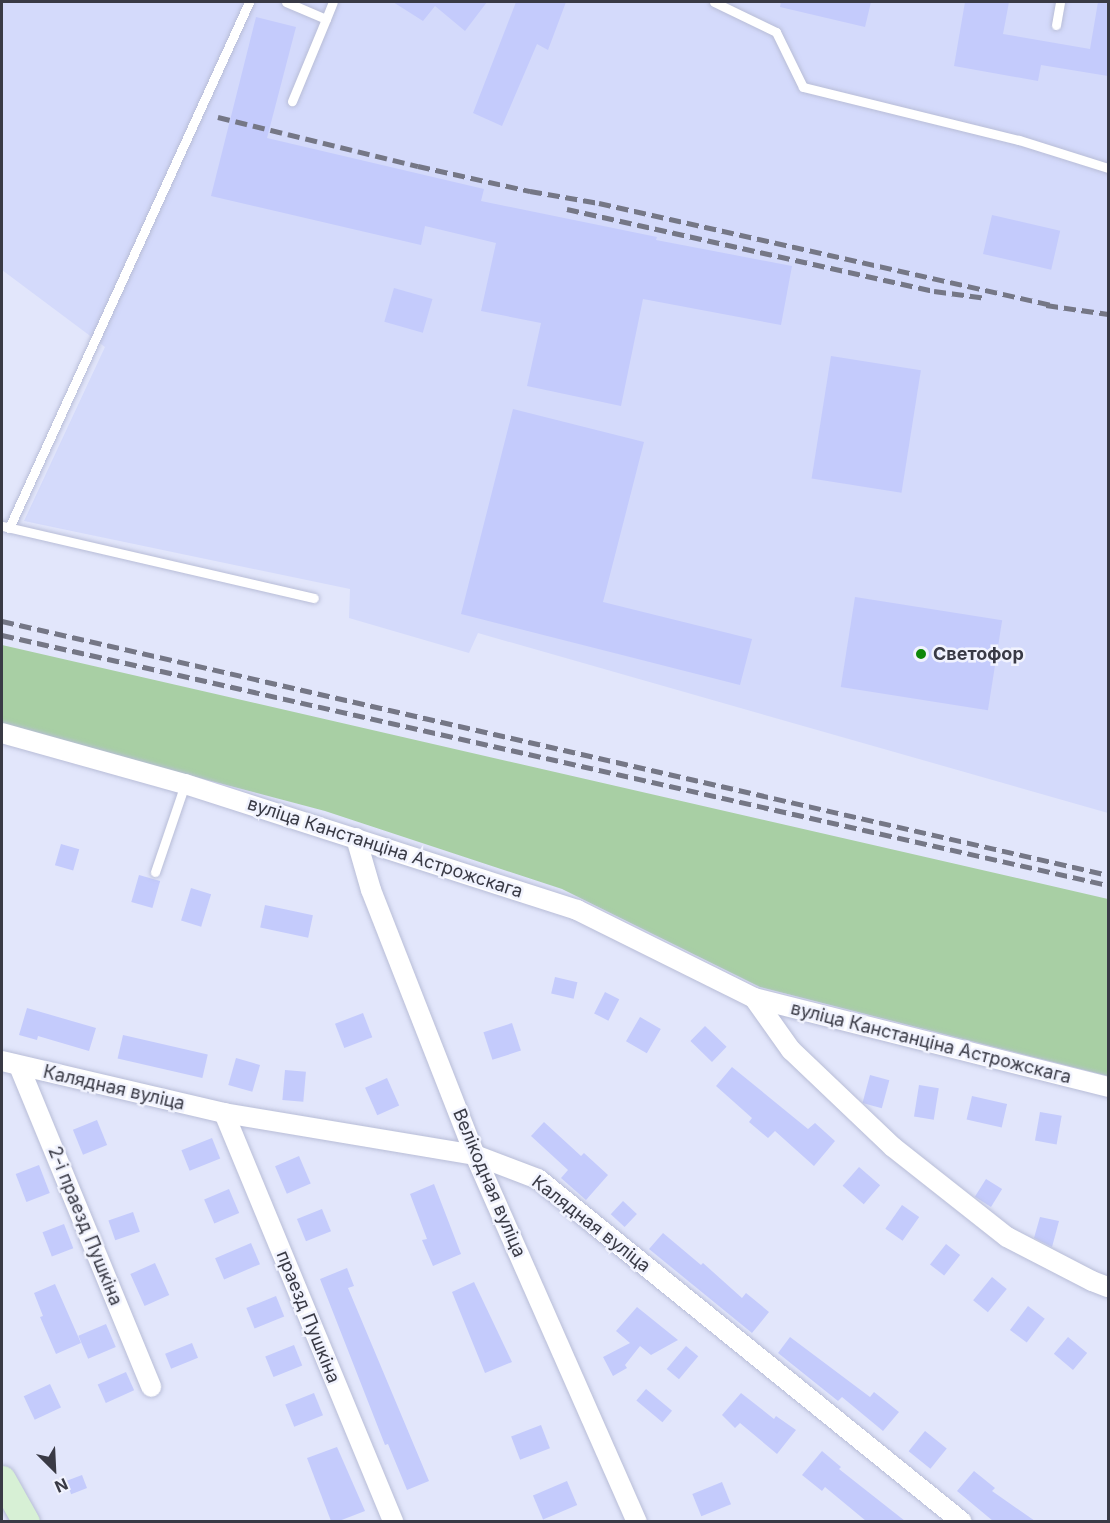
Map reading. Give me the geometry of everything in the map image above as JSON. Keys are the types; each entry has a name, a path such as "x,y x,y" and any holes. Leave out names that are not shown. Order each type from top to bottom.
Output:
{"street":[{"name":"вуліца Канстанціна Астрожскага","path":"2,733 185,784 578,910 754,998 1108,1087"},
{"name":"Велікодная вуліца","path":"356,838 371,890 475,1155 637,1521"},
{"name":"вуліца Канстанціна Астрожскага","path":"754,998 791,1050 893,1147 1007,1237 1108,1287"},
{"name":"Калядная вуліца","path":"10,1063 224,1113 475,1155 538,1179 962,1521"},
{"name":"2-і праезд Пушкіна","path":"10,1063 151,1387"},
{"name":"праезд Пушкіна","path":"224,1113 393,1521"},
{"path":"2,1479 26,1521"}],"lane":[{"path":"249,2 5,527 314,598"},
{"path":"286,2 326,19"},
{"path":"292,101 333,2"},
{"path":"714,2 776,32 803,87 1019,140 1108,168"},
{"path":"1056,25 1060,2"},
{"path":"155,872 185,784"}],"shaded area":[{"path":"2,2 1108,2 1108,813 478,633 469,653 349,618 350,589 24,521 105,347 2,270"}],"green space":[{"path":"2,645 1108,899 1108,1076 760,987 562,889 325,811 2,726"}],"building":[{"path":"393,2 487,2 465,31 435,6 423,21"},
{"path":"516,2 566,2 548,50 537,44 502,126 473,113"},
{"path":"781,2 871,2 865,27 780,7"},
{"path":"965,2 1009,2 1003,34 1090,49 1098,2 1108,2 1108,76 1041,65 1038,81 954,66"},
{"path":"256,17 296,27 267,138 484,189 481,201 657,237 656,240 792,266 781,325 643,299 621,406 527,386 541,323 481,311 496,243 425,226 421,245 211,196"},
{"path":"992,215 1060,231 1051,270 983,254"},
{"path":"394,288 432,299 423,333 384,322"},
{"path":"831,356 921,370 901,493 812,478"},
{"path":"513,409 644,442 603,602 752,639 740,685 461,614"},
{"name":"Светофор","path":"855,597 1002,620 988,710 841,687"},
{"path":"61,844 79,849 73,870 55,865"},
{"path":"139,875 160,881 152,908 131,902"},
{"path":"191,888 211,894 201,927 181,921"},
{"path":"265,905 313,915 308,938 260,927"},
{"path":"555,977 577,982 574,999 551,994"},
{"path":"605,992 619,999 608,1021 594,1013"},
{"path":"27,1008 96,1028 89,1051 38,1036 37,1040 19,1035"},
{"path":"363,1013 372,1037 344,1048 335,1024"},
{"path":"640,1017 661,1029 647,1053 626,1041"},
{"path":"512,1023 521,1051 492,1060 483,1032"},
{"path":"705,1026 727,1047 712,1062 690,1041"},
{"path":"123,1035 208,1055 202,1078 118,1058"},
{"path":"236,1058 260,1065 252,1092 228,1085"},
{"path":"732,1067 808,1129 815,1123 835,1141 814,1166 775,1131 768,1138 749,1122 752,1118 716,1086"},
{"path":"285,1070 306,1072 303,1102 282,1100"},
{"path":"870,1075 889,1080 882,1108 862,1103"},
{"path":"387,1078 399,1105 377,1115 365,1088"},
{"path":"919,1085 939,1088 934,1120 914,1117"},
{"path":"972,1096 1007,1104 1002,1127 967,1119"},
{"path":"1040,1112 1062,1116 1057,1144 1035,1141"},
{"path":"97,1120 107,1145 83,1155 73,1130"},
{"path":"544,1122 581,1156 584,1153 608,1175 586,1200 561,1178 568,1170 531,1136"},
{"path":"212,1138 220,1158 190,1171 181,1150"},
{"path":"299,1156 311,1184 287,1194 275,1166"},
{"path":"39,1165 50,1193 26,1202 16,1174"},
{"path":"859,1167 880,1185 864,1204 843,1186"},
{"path":"986,1179 1002,1189 991,1207 975,1197"},
{"path":"434,1184 461,1254 433,1266 422,1240 427,1239 410,1194"},
{"path":"229,1189 239,1213 214,1223 204,1200"},
{"path":"623,1201 637,1214 625,1227 611,1214"},
{"path":"902,1205 919,1217 903,1241 885,1229"},
{"path":"322,1209 331,1231 306,1241 297,1219"},
{"path":"133,1212 140,1232 115,1240 108,1220"},
{"path":"1040,1217 1059,1221 1052,1247 1034,1238"},
{"path":"64,1224 73,1248 52,1257 43,1232"},
{"path":"663,1233 701,1265 703,1263 742,1298 746,1293 769,1312 752,1333 649,1249"},
{"path":"251,1243 260,1264 224,1279 215,1258"},
{"path":"946,1244 960,1255 944,1276 930,1264"},
{"path":"155,1263 169,1295 145,1306 130,1274"},
{"path":"347,1268 354,1286 348,1288 429,1481 407,1490 388,1444 385,1445 320,1279"},
{"path":"992,1277 1007,1289 988,1312 973,1300"},
{"path":"474,1282 512,1362 485,1373 452,1292"},
{"path":"55,1284 81,1343 56,1354 40,1317 43,1316 34,1293"},
{"path":"276,1296 284,1316 255,1328 246,1308"},
{"path":"1028,1306 1045,1319 1027,1343 1010,1330"},
{"path":"637,1307 678,1340 651,1355 640,1346 625,1365 627,1368 613,1376 603,1357 630,1343 616,1331"},
{"path":"106,1324 116,1347 88,1359 78,1336"},
{"path":"790,1337 870,1397 874,1392 899,1412 883,1431 842,1397 838,1401 778,1353"},
{"path":"1068,1337 1087,1353 1073,1370 1054,1354"},
{"path":"192,1343 198,1358 171,1369 165,1354"},
{"path":"294,1345 302,1365 273,1377 265,1357"},
{"path":"686,1346 698,1356 679,1379 667,1369"},
{"path":"126,1372 134,1390 106,1403 98,1385"},
{"path":"50,1384 61,1408 35,1420 24,1396"},
{"path":"646,1389 672,1411 662,1422 636,1400"},
{"path":"314,1393 323,1415 294,1427 285,1405"},
{"path":"741,1393 774,1419 776,1416 796,1430 777,1454 740,1423 735,1428 722,1415"},
{"path":"541,1425 550,1448 520,1460 511,1436"},
{"path":"925,1431 947,1449 930,1469 909,1451"},
{"path":"337,1447 365,1511 339,1521 331,1521 307,1458"},
{"path":"822,1451 841,1467 839,1469 905,1521 866,1521 825,1487 822,1491 802,1475"},
{"path":"974,1471 995,1488 992,1491 1035,1521 993,1521 957,1491"},
{"path":"82,1475 87,1488 71,1494 66,1481"},
{"path":"567,1481 577,1505 543,1519 533,1495"},
{"path":"722,1482 731,1504 701,1516 692,1494"}],"railway":[{"path":"218,117 418,166 530,191 599,203 1055,306"},
{"path":"567,209 934,291 987,298"},
{"path":"1046,305 1108,314"},
{"path":"2,621 1108,875"},
{"path":"2,635 1108,885"}],"place":[{"name":"Светофор","path":"921,654"}]}
